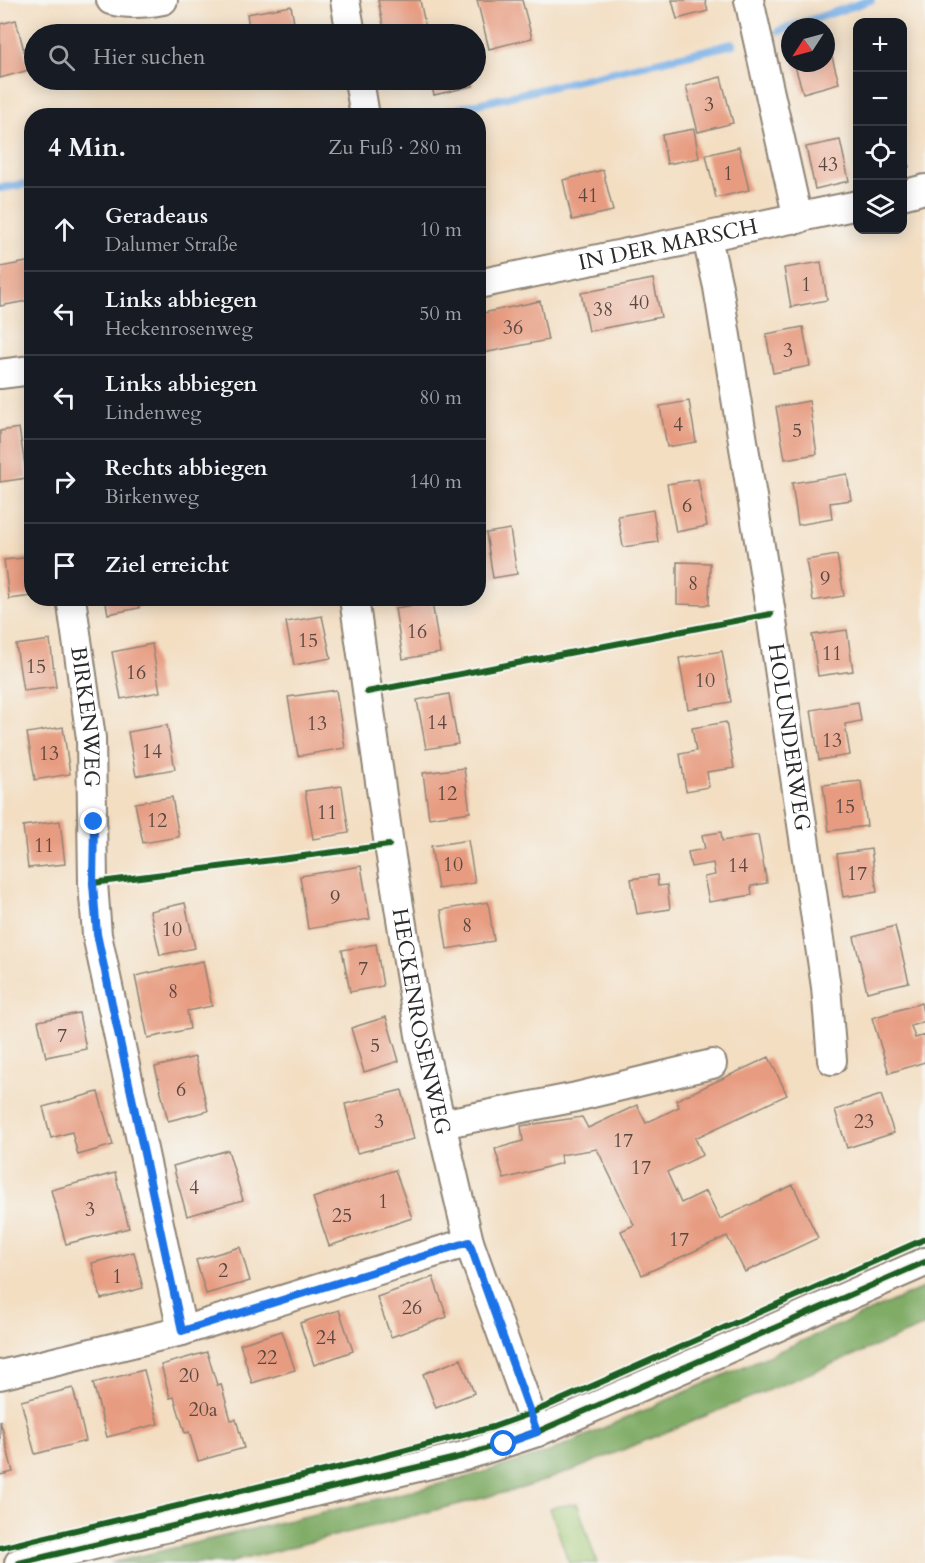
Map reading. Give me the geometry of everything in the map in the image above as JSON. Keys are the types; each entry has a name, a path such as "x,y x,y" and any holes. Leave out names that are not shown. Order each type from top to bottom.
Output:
{"street":[{"path":"111,0 149,3 164,0"},
{"path":"345,0 349,24"},
{"path":"749,0 798,219"},
{"path":"361,90 364,108"},
{"path":"907,194 925,189"},
{"name":"IN DER MARSCH","path":"486,282 853,206"},
{"name":"HOLUNDERWEG","path":"707,238 718,287 773,626 826,987 832,1060"},
{"path":"0,374 24,371"},
{"name":"BIRKENWEG","path":"72,606 91,738 93,884 97,934 182,1331"},
{"name":"HECKENROSENWEG","path":"355,606 389,845 420,1035 469,1242 537,1432"},
{"path":"441,1124 572,1098 712,1064"},
{"path":"0,1375 182,1331 469,1242"},
{"path":"19,1563 464,1456 537,1432 925,1262"}],"green space":[{"path":"925,1287 925,1326 576,1469 526,1487 228,1563 111,1563 461,1479 549,1452"},
{"path":"577,1503 597,1563 569,1563 550,1508"}],"building":[{"path":"378,0 420,0 425,24 383,24"},
{"path":"477,0 522,0 532,38 489,49 486,24 483,24"},
{"path":"672,0 705,0 708,11 677,19"},
{"path":"291,6 294,24 248,24 247,14"},
{"path":"16,20 24,51 24,71 0,78 0,24"},
{"path":"835,68 839,83 803,93 797,72 835,72"},
{"path":"721,77 733,123 698,132 686,86"},
{"path":"433,90 456,90 434,95"},
{"path":"694,129 699,158 667,164 662,135"},
{"path":"840,140 849,181 815,189 806,147"},
{"path":"739,147 749,190 716,198 706,155"},
{"path":"603,170 613,211 572,220 563,180"},
{"path":"24,262 24,302 0,306 0,267"},
{"path":"821,262 827,300 791,307 784,268"},
{"path":"653,279 661,317 589,331 581,293"},
{"path":"540,301 548,340 486,352 486,312"},
{"path":"803,327 810,366 773,373 766,334"},
{"path":"689,401 696,442 667,447 660,406"},
{"path":"809,401 817,454 785,459 776,407"},
{"path":"19,428 24,459 24,478 0,482 0,431"},
{"path":"847,474 851,500 830,503 832,519 798,525 792,483"},
{"path":"698,479 707,526 676,532 667,484"},
{"path":"653,510 658,542 623,547 618,516"},
{"path":"510,529 517,574 493,578 486,533"},
{"path":"837,555 844,596 813,601 806,560"},
{"path":"24,558 24,597 9,599 4,560"},
{"path":"677,562 710,563 709,605 677,604"},
{"path":"106,606 139,606 139,608 108,614"},
{"path":"433,606 440,653 403,659 395,608"},
{"path":"322,616 331,658 294,665 286,622"},
{"path":"847,630 853,671 818,676 812,635"},
{"path":"50,640 56,687 23,691 16,645"},
{"path":"152,644 160,692 121,699 112,652"},
{"path":"722,651 731,702 688,709 679,658"},
{"path":"336,690 345,748 298,756 288,697"},
{"path":"449,694 458,744 426,749 417,700"},
{"path":"858,702 861,721 845,724 850,755 819,760 811,710"},
{"path":"726,722 734,768 707,772 709,787 686,791 680,754 696,751 692,728"},
{"path":"167,725 175,769 136,776 128,732"},
{"path":"63,727 70,774 35,780 27,733"},
{"path":"464,768 470,812 429,818 423,773"},
{"path":"861,781 867,826 829,831 823,785"},
{"path":"342,786 349,833 313,839 305,791"},
{"path":"172,797 179,837 143,843 135,803"},
{"path":"60,821 65,864 28,868 23,826"},
{"path":"721,832 722,841 758,835 767,883 751,886 752,895 709,902 704,877 715,875 713,863 691,867 688,852 705,849 702,835"},
{"path":"468,840 475,883 438,889 431,846"},
{"path":"871,849 877,892 843,897 837,854"},
{"path":"361,866 370,919 308,929 300,876"},
{"path":"657,875 658,886 667,885 670,909 637,914 631,879"},
{"path":"488,902 494,941 447,949 441,910"},
{"path":"185,903 195,948 160,955 150,911"},
{"path":"895,926 909,982 867,992 854,937"},
{"path":"376,944 383,986 350,992 342,950"},
{"path":"203,961 212,1006 187,1011 190,1029 148,1038 135,976"},
{"path":"921,1003 925,1021 911,1026 915,1038 925,1035 925,1062 889,1073 872,1018"},
{"path":"79,1013 86,1049 46,1057 38,1021"},
{"path":"386,1017 399,1061 364,1072 351,1028"},
{"path":"195,1057 208,1111 168,1121 155,1067"},
{"path":"769,1057 787,1095 695,1138 703,1155 667,1172 681,1203 706,1191 720,1219 793,1185 818,1238 745,1272 727,1236 642,1275 621,1231 634,1225 597,1149 560,1155 562,1163 504,1179 495,1149 523,1141 521,1126 582,1117 588,1128 637,1105 646,1123 679,1107 676,1100"},
{"path":"402,1090 414,1139 357,1153 345,1104"},
{"path":"98,1092 113,1145 78,1155 72,1132 51,1138 43,1107"},
{"path":"881,1095 894,1133 847,1148 835,1110"},
{"path":"228,1150 243,1200 187,1216 173,1166"},
{"path":"395,1170 412,1218 329,1246 313,1198"},
{"path":"115,1173 129,1228 66,1244 51,1190"},
{"path":"240,1247 250,1281 206,1294 196,1260"},
{"path":"134,1252 143,1288 101,1299 92,1263"},
{"path":"433,1277 447,1317 391,1337 377,1297"},
{"path":"339,1310 353,1351 314,1365 300,1323"},
{"path":"282,1331 295,1370 252,1383 240,1344"},
{"path":"207,1352 217,1385 221,1384 231,1420 236,1419 244,1448 198,1461 189,1432 185,1433 174,1397 170,1398 161,1365"},
{"path":"461,1359 474,1393 436,1408 423,1374"},
{"path":"144,1370 158,1424 107,1437 93,1383"},
{"path":"73,1388 86,1441 35,1454 21,1401"},
{"path":"0,1420 13,1472 0,1475"}],"waterway":[{"path":"817,18 871,0"},
{"path":"460,108 733,44"},
{"path":"0,188 24,184"}],"cycle path":[{"path":"367,692 771,614"},
{"path":"93,883 389,845"},
{"path":"0,1548 354,1464 493,1427 529,1414 925,1239"},
{"path":"19,1563 464,1456 537,1432 925,1262"}],"route":[{"path":"94,822 93,884 97,934 182,1331 469,1242 537,1432 504,1444"}]}
